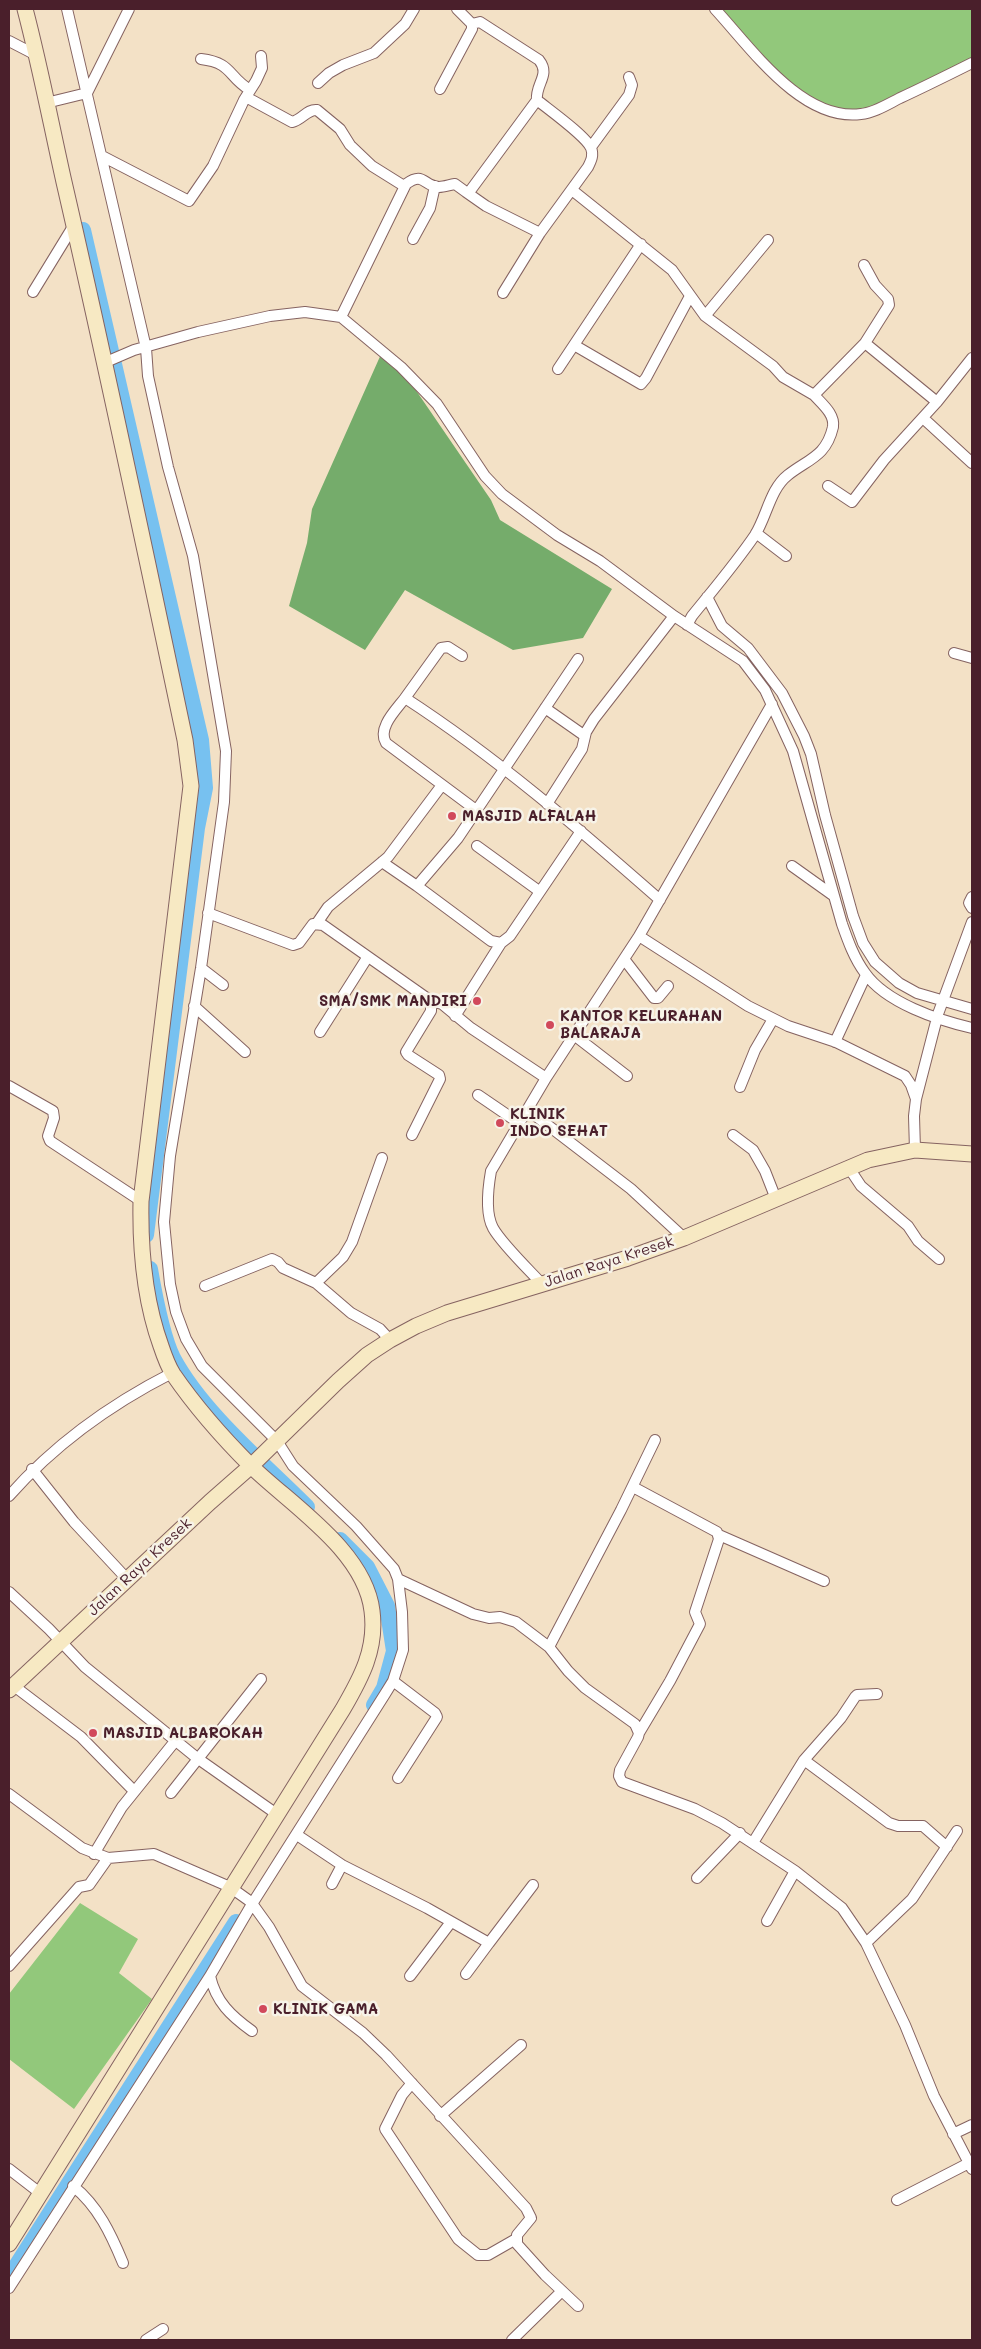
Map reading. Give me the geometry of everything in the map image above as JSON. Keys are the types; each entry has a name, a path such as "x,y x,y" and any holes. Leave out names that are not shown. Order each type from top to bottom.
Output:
{"street":[{"path":"9,2244 343,1710 366,1667 373,1635 372,1609 366,1587 355,1566 330,1538 252,1465 218,1430 172,1372 156,1334 143,1273 141,1201 191,786 185,740 107,361 74,225 49,103 25,9"},
{"path":"9,2288 210,1976 251,1903 297,1835 393,1681 403,1650 404,1630 398,1579 382,1553 292,1466 275,1443 202,1366 186,1339 176,1312 170,1284 164,1222 170,1156 201,968 224,802 226,751 193,556 168,467 148,376 146,348 67,9"},
{"path":"87,93 129,9"},
{"path":"318,83 329,73 343,65 374,53 405,24 414,9"},
{"path":"440,89 472,29 472,24 457,9"},
{"path":"715,9 773,72 801,99 822,110 840,115 862,114 972,63"},
{"path":"466,192 470,191 536,100 536,90 544,75 544,66 539,60 480,22 472,24"},
{"path":"9,41 38,56"},
{"path":"102,156 189,201 212,166 262,68 262,56"},
{"path":"201,59 211,60 228,68 248,94 292,122 309,111 317,110 340,129 350,144 372,166 404,186"},
{"path":"591,147 629,94 632,85 629,77"},
{"path":"49,103 87,93"},
{"path":"503,293 540,233 588,168 592,158 591,147 568,124 536,100"},
{"path":"344,313 404,186 414,178 435,186 454,184 486,206 540,233"},
{"path":"412,239 430,208 435,186"},
{"path":"572,190 672,270 705,316 773,366 783,377 814,396 829,411 833,419 833,427 821,452 807,464 787,476 772,496 756,533 690,621"},
{"path":"33,292 74,225"},
{"path":"705,316 768,240"},
{"path":"558,369 641,244"},
{"path":"814,396 865,343 889,305 888,300 878,290 864,265"},
{"path":"574,345 640,384 646,378 690,296"},
{"path":"107,361 134,350 198,332 270,316 305,312 344,313 437,404 485,476 502,494 557,535 600,561 674,616 690,621 742,661 765,690 793,751 834,896 848,921"},
{"path":"865,343 937,402"},
{"path":"828,486 852,502 884,460 937,402 972,358"},
{"path":"923,418 972,462"},
{"path":"756,533 786,556"},
{"path":"706,598 722,626 748,648 771,677 782,693 804,736 811,754 848,921 857,947 869,969 896,990 937,1017 972,1028"},
{"path":"547,804 582,749 585,736 594,719 674,616"},
{"path":"462,656 448,648 441,648 384,728 384,739 476,810"},
{"path":"954,653 972,658"},
{"path":"417,886 458,838 578,659"},
{"path":"404,698 461,736 504,769 581,830 660,900"},
{"path":"542,1284 494,1229 489,1215 488,1187 496,1158 639,936 772,704"},
{"path":"545,708 585,736"},
{"path":"208,914 294,945 299,943 308,929 317,923 328,907 395,849 442,785"},
{"path":"455,1016 501,943 510,936 581,830"},
{"path":"478,846 539,891"},
{"path":"382,862 491,942 501,943"},
{"path":"792,866 834,896"},
{"path":"972,897 969,903 972,908"},
{"path":"915,1150 914,1116 916,1099 937,1017 972,922"},
{"path":"317,923 323,925 367,958 431,1001 442,1004 455,1016 546,1078"},
{"path":"639,936 748,1006 773,1019 835,1042 905,1076 911,1085 916,1099"},
{"path":"857,947 869,969 896,990 917,993 942,1003 972,1009"},
{"path":"320,1032 367,958"},
{"path":"624,958 654,998 658,998 668,986"},
{"path":"201,968 223,985"},
{"path":"835,1042 869,969"},
{"path":"412,1135 440,1079 439,1076 407,1054 430,1011 431,1001"},
{"path":"194,1006 245,1052"},
{"path":"740,1087 754,1050 773,1019"},
{"path":"574,1036 627,1076"},
{"path":"9,1086 53,1111 54,1118 48,1136 50,1141 141,1201"},
{"path":"478,1095 519,1123"},
{"path":"528,1110 630,1189 684,1238"},
{"path":"734,1135 753,1150 765,1171 776,1199"},
{"name":"Jalan Raya Kresek","path":"11,1688 252,1465 338,1381 367,1355 390,1340 416,1326 448,1313 684,1238 868,1160 915,1150 972,1154"},
{"path":"316,1283 343,1257 349,1247 382,1158"},
{"path":"850,1168 861,1186 908,1226 918,1241 939,1259"},
{"path":"205,1286 275,1260 283,1268 316,1283 351,1313 380,1330 390,1340"},
{"path":"9,1496 32,1469 55,1448 136,1391 172,1372"},
{"path":"549,1647 633,1487 655,1440"},
{"path":"32,1469 74,1522 127,1579"},
{"path":"633,1487 717,1532 718,1535 824,1581"},
{"path":"718,1535 718,1544 695,1612 700,1624 670,1681 639,1733 633,1749 620,1770 619,1779 622,1782 695,1809 754,1842 842,1908 866,1943 905,2025 934,2096 970,2166 897,2200"},
{"path":"398,1579 473,1614 489,1618 500,1617 516,1622 549,1647 568,1671 586,1688 631,1721 639,1733"},
{"path":"9,1592 61,1641 85,1667 197,1758 278,1815"},
{"path":"171,1793 261,1679"},
{"path":"393,1681 435,1713 437,1717 398,1778"},
{"path":"11,1688 81,1737 134,1791"},
{"path":"754,1842 804,1760 841,1718 857,1695 877,1694"},
{"path":"94,1854 122,1807 176,1740"},
{"path":"804,1760 889,1823 898,1826 923,1826 947,1847"},
{"path":"9,1794 82,1848 94,1854 108,1858 154,1854 232,1888 251,1903 269,1928 302,1986 363,2033 412,2083 531,2215 530,2222 516,2238 492,2253 478,2255 458,2240 385,2129 402,2094 412,2083"},
{"path":"866,1943 912,1899 957,1831"},
{"path":"697,1878 740,1833"},
{"path":"297,1835 342,1865 427,1908 489,1943"},
{"path":"9,1966 79,1887 88,1884 108,1858"},
{"path":"332,1884 342,1865"},
{"path":"766,1921 795,1871"},
{"path":"466,1974 533,1885"},
{"path":"410,1976 451,1922"},
{"path":"210,1976 214,1992 221,2003 252,2031"},
{"path":"440,2116 521,2046"},
{"path":"953,2134 972,2125"},
{"path":"9,2169 40,2194"},
{"path":"73,2186 87,2198 100,2215 123,2263"},
{"path":"516,2238 517,2244 528,2258 578,2306"},
{"path":"512,2340 562,2291"},
{"path":"146,2340 163,2329 159,2340"}],"green space":[{"path":"713,9 972,9 972,63 881,111 833,113 788,87"},
{"path":"382,352 413,386 491,500 500,520 612,589 583,638 513,650 405,590 365,650 289,606 307,543 312,509"},
{"path":"80,1903 138,1939 119,1973 152,1999 74,2109 9,2059 9,1994"}],"waterway":[{"path":"83,230 201,740 205,788 197,828 146,1235"},
{"path":"150,1269 156,1302 169,1349 185,1378 234,1436 307,1507"},
{"path":"340,1540 367,1567 387,1606 394,1651 384,1688 374,1705"},
{"path":"9,2277 236,1922"}],"place":[{"name":"MASJID ALFALAH","path":"452,816"},
{"name":"SMA/SMK MANDIRI","path":"477,1001"},
{"name":"KANTOR KELURAHAN BALARAJA","path":"550,1025"},
{"name":"KLINIK INDO SEHAT","path":"500,1123"},
{"name":"MASJID ALBAROKAH","path":"93,1733"},
{"name":"KLINIK GAMA","path":"263,2009"}]}
